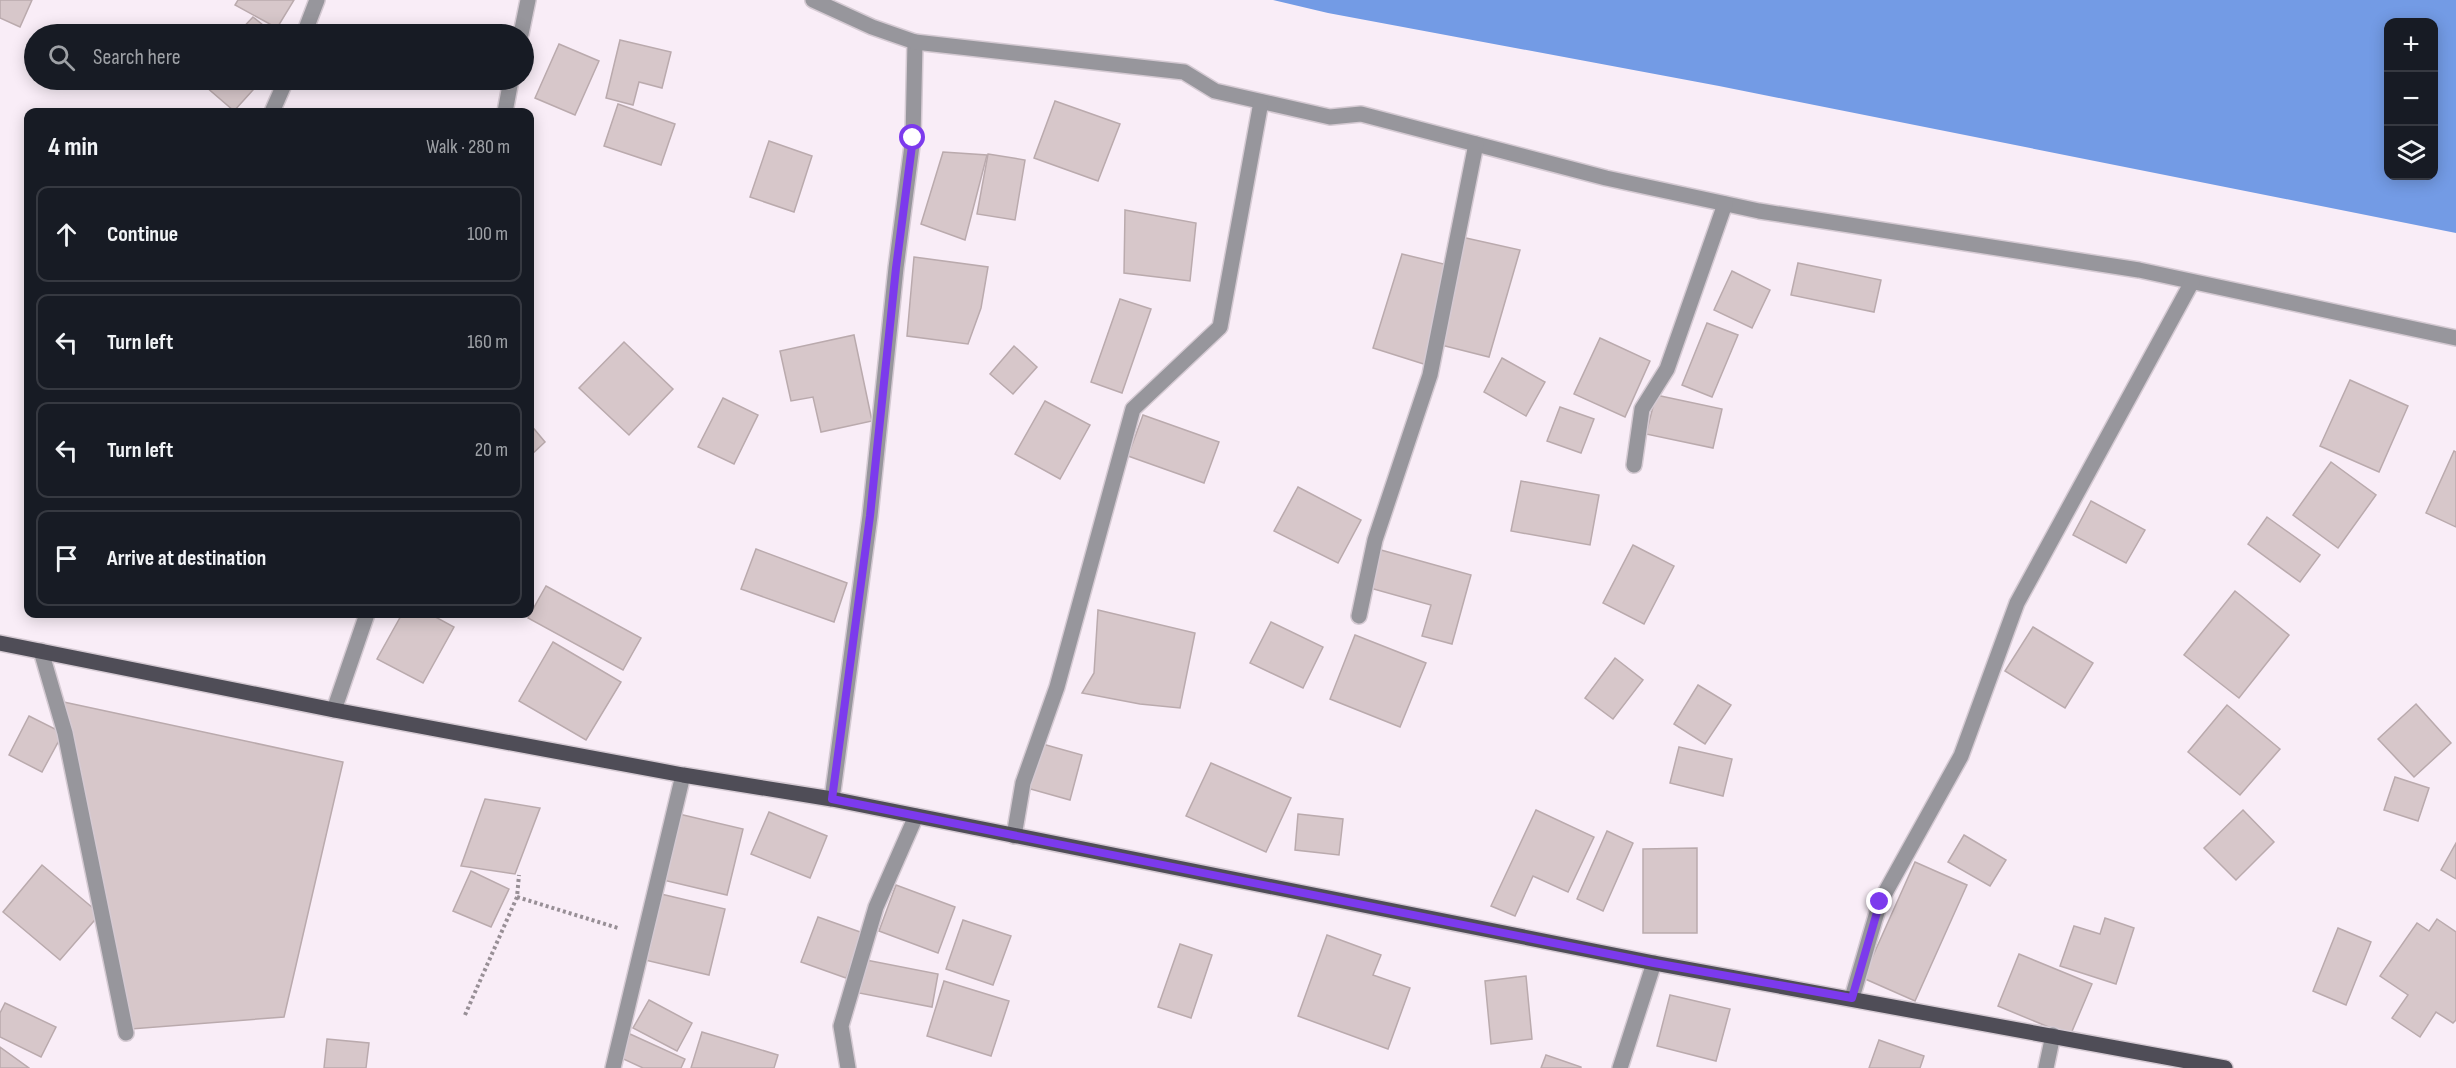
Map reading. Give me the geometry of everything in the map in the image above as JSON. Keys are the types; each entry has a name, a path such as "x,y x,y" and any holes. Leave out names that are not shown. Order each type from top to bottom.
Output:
{"main road":[{"path":"0,643 334,710 683,775 832,799 1654,963 2225,1068"}],"street":[{"path":"308,24 317,0"},
{"path":"523,24 528,0"},
{"path":"813,0 872,27 915,42 1184,72 1215,91 1330,117 1361,114 1606,178 1725,204 2139,270 2456,338"},
{"path":"832,799 870,516 896,268 913,138 915,42"},
{"path":"274,108 282,90"},
{"path":"506,108 509,90"},
{"path":"1014,836 1023,783 1057,687 1133,409 1220,327 1261,102"},
{"path":"1359,616 1375,540 1430,375 1476,144"},
{"path":"1634,465 1642,409 1667,369 1725,204"},
{"path":"1852,998 1880,902 1961,756 2017,603 2192,282"},
{"path":"334,710 366,618"},
{"path":"41,651 65,733 126,1033"},
{"path":"613,1068 683,775"},
{"path":"848,1068 841,1026 876,908 916,816"},
{"path":"1620,1068 1654,963"},
{"path":"2046,1068 2053,1035"}],"path":[{"path":"465,1015 517,897 519,875"},
{"path":"517,897 644,936"}],"water":[{"path":"1273,0 2456,0 2456,233 1719,86 1328,13"}],"building":[{"path":"0,0 32,0 20,27 0,18"},
{"path":"238,0 294,0 279,24 270,24 235,5"},
{"path":"253,17 262,24 246,24"},
{"path":"620,40 671,52 662,88 639,82 633,105 606,98"},
{"path":"559,44 599,61 575,115 535,98"},
{"path":"210,90 253,90 237,108 231,108"},
{"path":"1055,101 1120,124 1098,181 1034,158"},
{"path":"618,104 675,124 661,165 604,146"},
{"path":"769,141 812,156 794,212 750,197"},
{"path":"943,152 987,155 965,240 921,224"},
{"path":"988,154 1025,160 1015,220 977,214"},
{"path":"1125,210 1196,223 1190,281 1124,273"},
{"path":"1457,236 1520,250 1489,357 1437,344"},
{"path":"1402,254 1452,266 1430,366 1373,348"},
{"path":"914,257 988,267 981,308 968,344 907,336"},
{"path":"1798,263 1881,280 1874,312 1791,295"},
{"path":"1732,271 1770,290 1752,328 1714,310"},
{"path":"1120,299 1151,309 1122,393 1091,382"},
{"path":"1707,323 1738,335 1712,397 1682,385"},
{"path":"854,335 872,421 821,432 813,397 791,401 780,351"},
{"path":"1600,338 1650,361 1625,417 1574,394"},
{"path":"624,342 673,389 629,435 579,388"},
{"path":"1014,346 1037,367 1013,394 990,374"},
{"path":"1502,358 1545,382 1526,416 1484,392"},
{"path":"2350,380 2408,406 2379,472 2320,446"},
{"path":"1656,395 1722,409 1713,448 1646,434"},
{"path":"723,398 758,415 734,464 698,447"},
{"path":"1045,401 1090,425 1060,479 1015,454"},
{"path":"1560,407 1594,419 1581,453 1547,441"},
{"path":"1143,415 1219,442 1204,483 1128,456"},
{"path":"534,429 545,442 534,452"},
{"path":"2454,451 2456,452 2456,527 2426,513"},
{"path":"2331,462 2376,495 2338,548 2293,515"},
{"path":"1521,481 1599,495 1590,545 1511,531"},
{"path":"1298,487 1361,520 1338,563 1274,531"},
{"path":"2091,501 2145,530 2126,563 2073,535"},
{"path":"2267,517 2320,555 2300,582 2248,544"},
{"path":"1633,545 1674,566 1644,624 1603,603"},
{"path":"756,549 847,583 834,622 741,589"},
{"path":"1381,550 1471,575 1452,644 1422,636 1431,605 1370,588"},
{"path":"546,586 641,638 623,670 528,618 534,618 534,607"},
{"path":"2235,591 2289,635 2239,698 2184,655"},
{"path":"1098,610 1195,633 1180,708 1140,704 1082,693 1094,673"},
{"path":"400,618 437,618 454,627 423,683 377,659"},
{"path":"1271,622 1323,647 1303,688 1250,663"},
{"path":"2033,627 2093,663 2065,708 2005,671"},
{"path":"1355,635 1426,663 1400,727 1330,699"},
{"path":"553,642 621,682 586,740 519,701"},
{"path":"1615,658 1643,680 1613,719 1585,698"},
{"path":"1698,685 1731,705 1705,744 1674,724"},
{"path":"59,701 343,762 284,1017 131,1029"},
{"path":"2416,704 2451,743 2414,777 2378,739"},
{"path":"2227,705 2280,749 2240,795 2188,752"},
{"path":"29,716 63,733 42,772 9,755"},
{"path":"1039,743 1082,755 1070,800 1027,788"},
{"path":"1679,747 1732,759 1723,796 1670,783"},
{"path":"1211,763 1291,798 1266,852 1186,816"},
{"path":"2395,777 2429,788 2418,821 2384,810"},
{"path":"485,799 540,808 515,874 461,866"},
{"path":"1536,810 1594,837 1568,892 1533,876 1515,916 1491,906"},
{"path":"2243,810 2274,842 2236,880 2204,848"},
{"path":"769,812 827,836 810,878 751,854"},
{"path":"679,814 743,829 727,895 663,880"},
{"path":"1298,814 1343,819 1339,855 1295,850"},
{"path":"1607,831 1633,843 1603,911 1577,899"},
{"path":"1964,835 2006,860 1990,886 1948,862"},
{"path":"2456,843 2456,879 2441,870"},
{"path":"1697,848 1697,933 1643,933 1643,849"},
{"path":"1915,862 1967,885 1915,1001 1863,978"},
{"path":"42,865 100,914 60,960 3,912"},
{"path":"471,871 509,889 491,927 453,911"},
{"path":"896,885 955,907 938,953 879,931"},
{"path":"661,894 725,909 709,975 645,960"},
{"path":"818,917 863,933 846,978 801,962"},
{"path":"2105,918 2134,928 2116,984 2060,966 2074,926 2100,934"},
{"path":"2437,919 2456,932 2456,1020 2453,1023 2436,1012 2420,1037 2392,1018 2408,995 2380,976 2417,923 2429,931"},
{"path":"963,920 1011,936 993,985 946,969"},
{"path":"2338,928 2371,942 2346,1005 2313,991"},
{"path":"1327,935 1381,955 1373,975 1410,988 1388,1049 1298,1016"},
{"path":"1180,944 1212,955 1191,1018 1158,1007"},
{"path":"2019,954 2092,984 2070,1036 1998,1006"},
{"path":"866,960 938,974 932,1007 859,993"},
{"path":"1526,976 1532,1039 1491,1044 1485,981"},
{"path":"944,981 1009,1001 991,1056 927,1036"},
{"path":"1670,995 1730,1009 1716,1061 1657,1046"},
{"path":"649,1000 692,1023 677,1051 633,1028"},
{"path":"5,1003 56,1027 41,1057 0,1037 0,1013"},
{"path":"702,1032 778,1055 774,1068 691,1068"},
{"path":"630,1034 685,1059 681,1068 643,1068 619,1057"},
{"path":"327,1039 369,1043 366,1068 324,1068"},
{"path":"1879,1040 1924,1056 1920,1068 1869,1068"},
{"path":"0,1047 29,1068 0,1068"},
{"path":"1546,1055 1581,1067 1581,1068 1541,1068"}],"route":[{"path":"913,138 896,268 870,516 832,799 1654,963 1852,998 1880,902"}]}
